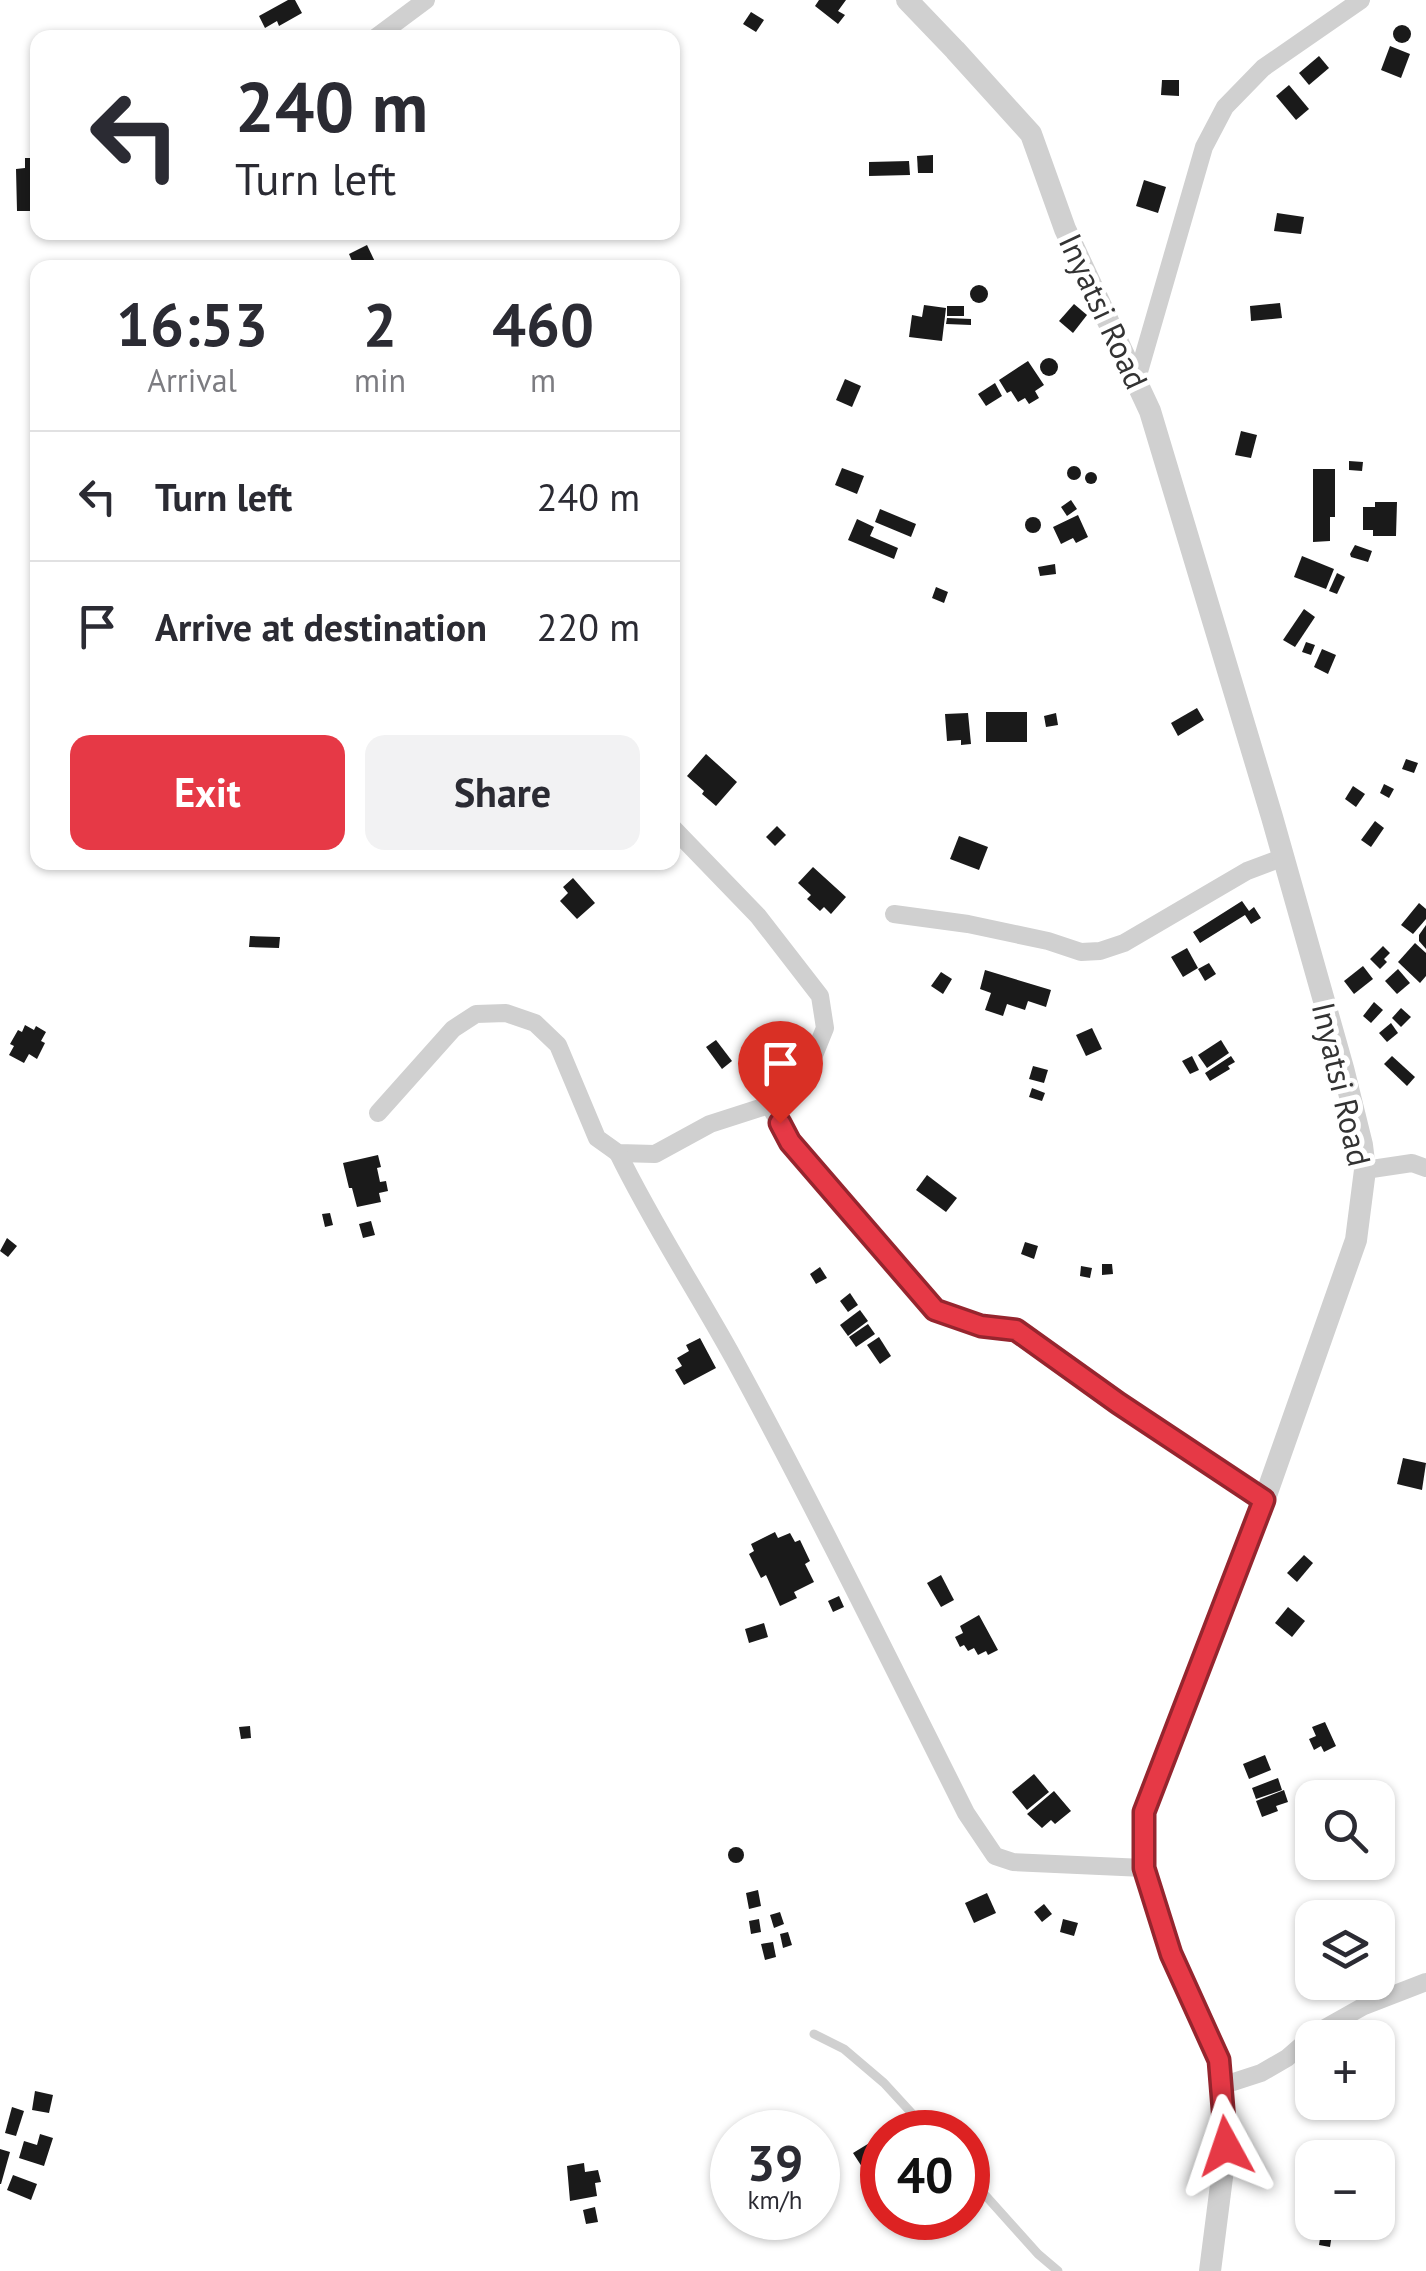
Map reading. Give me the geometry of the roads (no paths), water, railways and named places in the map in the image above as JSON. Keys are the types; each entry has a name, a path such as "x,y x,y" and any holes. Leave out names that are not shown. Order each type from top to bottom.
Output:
{"street":[{"path":"385,30 426,0"},
{"name":"Inyatsi Road","path":"907,0 1031,134 1066,229 1150,411 1284,858 1362,1146 1365,1170 1356,1240 1264,1500 1144,1812 1144,1868 1171,1954 1219,2060 1226,2146 1210,2271"},
{"path":"1136,382 1204,147 1225,107 1263,68 1362,0"},
{"path":"618,1152 655,1154 710,1124 769,1105 812,1060 825,1028 820,996 758,916 680,835"},
{"path":"894,914 968,924 1081,952 1100,951 1124,943 1248,871 1284,858"},
{"path":"378,1113 454,1029 476,1014 506,1013 534,1023 558,1045 597,1138 618,1152 724,1341 966,1813 994,1856 1014,1862 1144,1868"},
{"path":"769,1105 790,1142 935,1310 981,1326 1016,1330 1264,1500"},
{"path":"1365,1170 1412,1163 1426,1168"},
{"path":"1221,2086 1261,2073 1316,2032 1364,2006 1426,1982"}],"lane":[{"path":"814,2034 844,2049 909,2110"},
{"path":"990,2201 1058,2271"}]}
